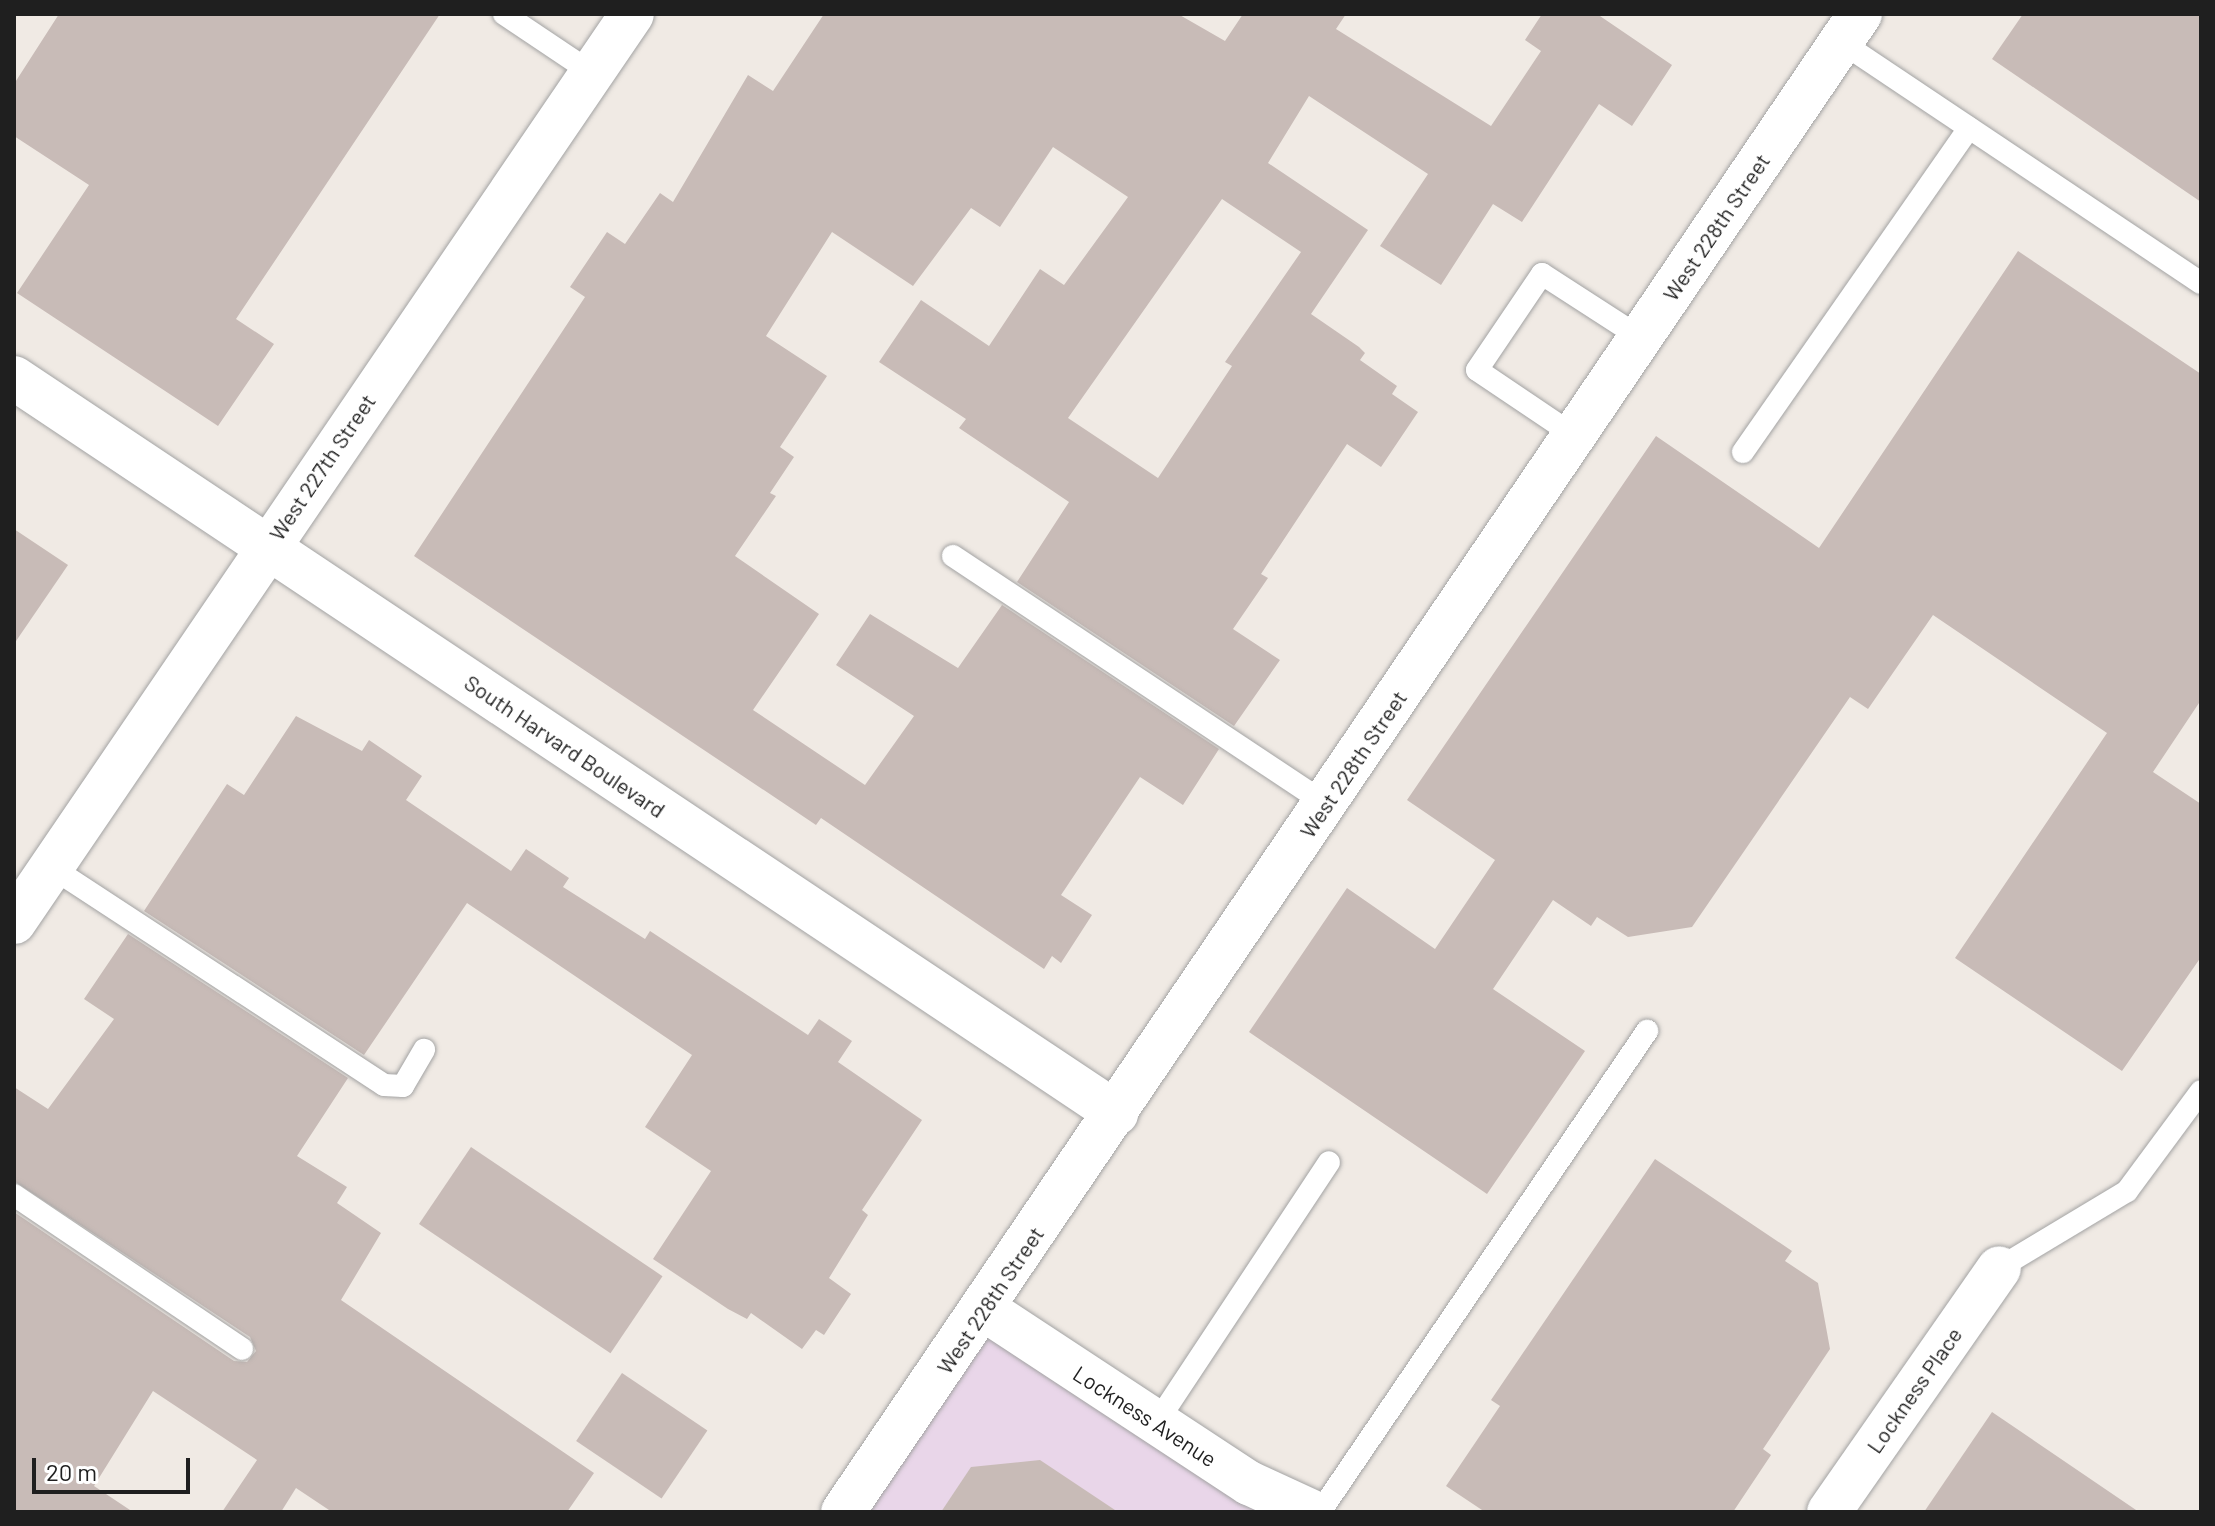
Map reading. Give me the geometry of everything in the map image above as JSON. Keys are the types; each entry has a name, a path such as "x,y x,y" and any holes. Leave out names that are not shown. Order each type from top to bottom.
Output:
{"street":[{"name":"West 227th Street","path":"14,922 632,14"},
{"name":"West 228th Street","path":"843,1512 984,1309 1851,28"},
{"name":"South Harvard Boulevard","path":"14,378 1116,1113"},
{"name":"Lockness Place","path":"1829,1512 1999,1268"},
{"name":"Lockness Avenue","path":"984,1309 1155,1425 1301,1509"}],"lane":[{"path":"504,14 592,73"},
{"path":"1851,28 1969,128 2201,283"},
{"path":"1743,452 1969,128"},
{"path":"1575,436 1477,370 1542,274 1641,338"},
{"path":"953,556 1326,804"},
{"path":"51,867 384,1085 403,1086 424,1050"},
{"path":"1301,1509 1647,1031"},
{"path":"1999,1268 2127,1191 2201,1091"},
{"path":"1155,1425 1329,1162"},
{"path":"14,1195 242,1349"}],"shaded area":[{"path":"987,1317 1300,1512 854,1512"}],"building":[{"path":"59,14 440,14 236,319 274,344 218,426 17,293 89,185 14,136 14,84"},
{"path":"824,14 1178,14 1225,41 1243,14 1346,14 1336,29 1491,126 1541,51 1525,40 1542,14 1597,14 1672,65 1632,126 1599,104 1522,222 1493,204 1441,285 1380,246 1428,174 1309,96 1268,163 1368,230 1311,314 1359,347 1365,353 1360,360 1397,386 1392,394 1418,412 1381,467 1347,444 1261,574 1268,578 1233,629 1280,660 1234,726 1017,582 1069,502 959,428 966,419 879,362 921,300 989,346 1040,269 1064,285 1128,197 1053,147 1000,227 971,208 913,286 832,232 766,336 827,376 780,447 794,457 770,493 776,496 735,556 819,614 753,710 865,785 914,716 836,665 870,614 958,668 1002,605 1219,749 1183,805 1140,777 1061,895 1092,915 1061,963 1052,956 1044,969 821,818 816,825 414,556 585,297 570,287 607,232 625,244 660,193 673,202 748,75 773,91","holes":["1222,199 1301,252 1225,362 1232,366 1158,478 1068,418"]},
{"path":"2023,14 2201,14 2201,202 1992,59"},
{"path":"2018,251 2201,374 2201,700 2153,772 2201,804 2201,957 2122,1071 1955,958 2107,733 1933,615 1868,709 1850,697 1692,927 1628,937 1597,917 1591,926 1553,900 1493,989 1585,1051 1487,1194 1249,1032 1347,888 1435,949 1495,860 1407,800 1656,436 1819,548"},
{"path":"14,529 68,565 14,644"},
{"path":"296,716 362,751 369,740 422,776 406,800 511,871 526,849 569,878 563,887 645,939 650,931 808,1035 819,1019 852,1041 838,1062 922,1120 862,1210 868,1215 829,1278 851,1294 824,1335 816,1330 802,1349 751,1313 747,1319 728,1309 653,1259 711,1171 645,1127 692,1055 467,903 364,1055 144,911 227,784 244,795"},
{"path":"128,934 348,1078 297,1156 347,1187 337,1203 381,1233 341,1300 594,1473 567,1512 332,1512 296,1488 281,1512 222,1512 257,1460 153,1391 94,1486 133,1512 14,1512 14,1212 234,1361 247,1362 256,1351 250,1337 14,1181 14,1087 48,1109 114,1019 84,999"},
{"path":"471,1147 663,1276 611,1353 419,1224"},
{"path":"1655,1159 1792,1251 1785,1261 1818,1283 1830,1349 1763,1449 1771,1455 1733,1512 1485,1512 1446,1486 1500,1406 1491,1400"},
{"path":"622,1373 707,1431 662,1499 576,1441"},
{"path":"1992,1412 2139,1512 1924,1512"},
{"path":"1040,1460 1118,1512 941,1512 971,1467"}]}
